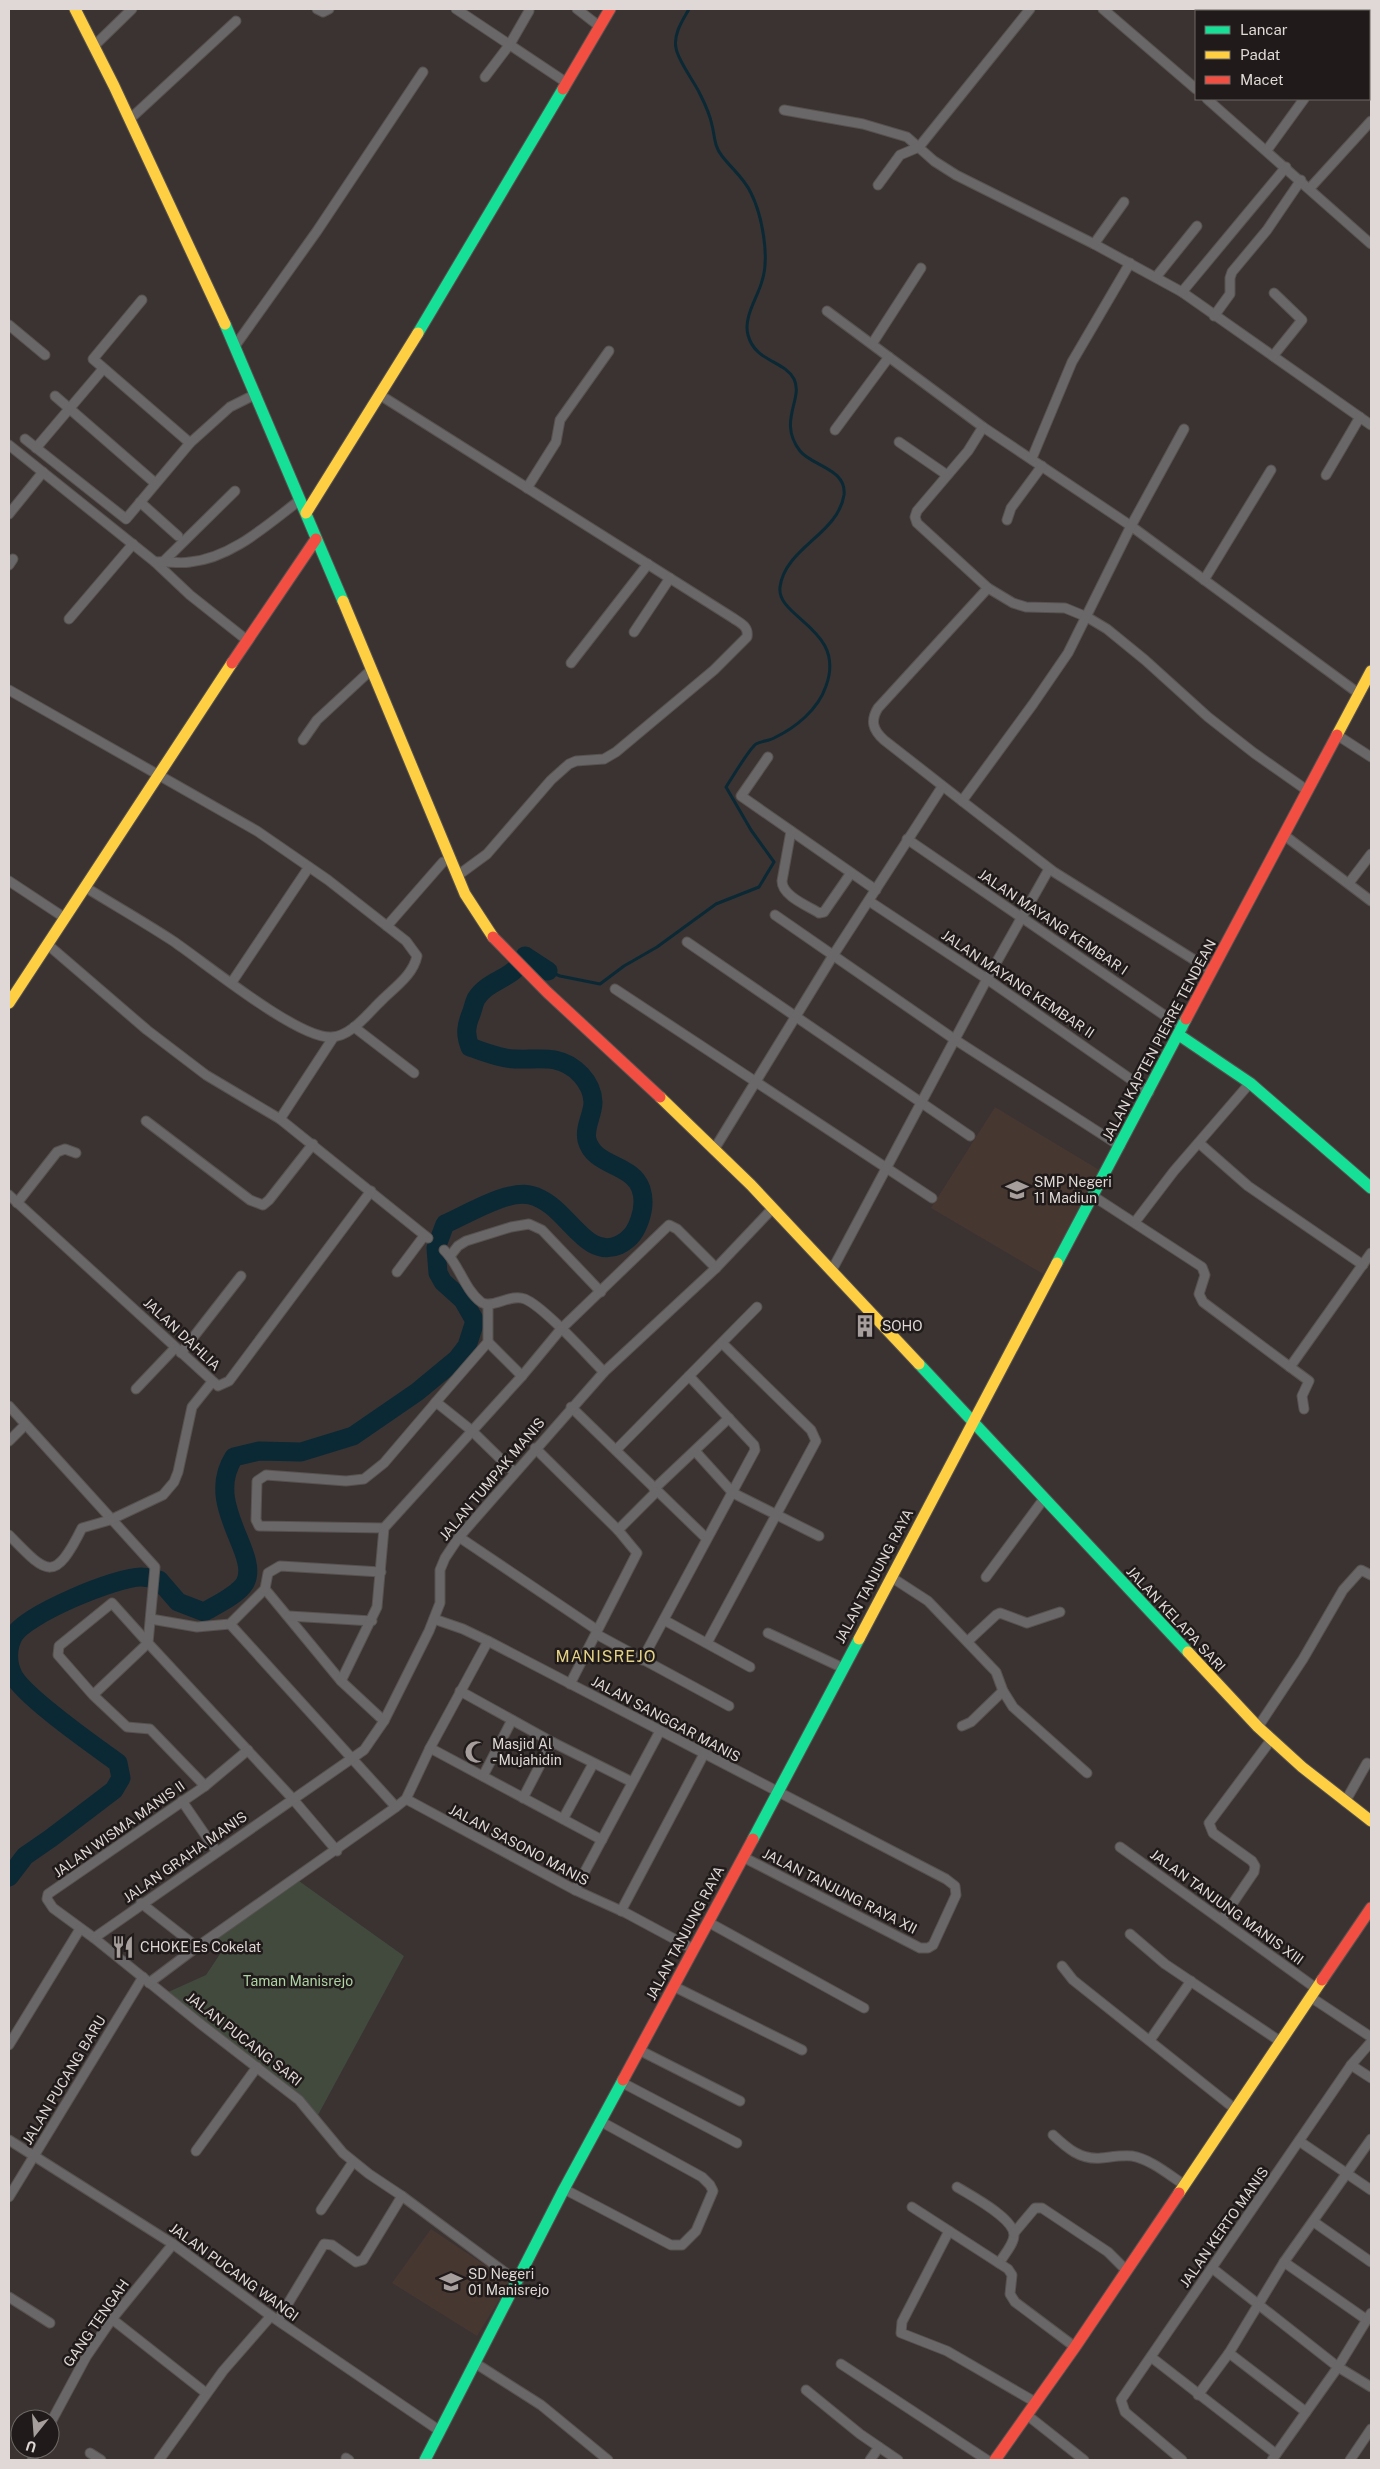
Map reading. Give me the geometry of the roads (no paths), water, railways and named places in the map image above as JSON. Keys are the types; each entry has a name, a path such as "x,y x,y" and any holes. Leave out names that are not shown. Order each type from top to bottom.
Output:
{"main road":[{"name":"JALAN KELAPA SARI","path":"76,9 130,119 235,346 372,669 457,876 480,919 504,950 546,992 616,1054 715,1148 773,1208 1043,1500 1258,1727 1345,1802 1371,1821"},
{"path":"306,513 482,228 610,9"},
{"path":"9,1003 158,775 316,540"},
{"name":"JALAN KAPTEN PIERRE TENDEAN","path":"972,1422 1181,1032 1371,671"},
{"path":"1181,1032 1250,1083 1371,1188"},
{"name":"JALAN TANJUNG RAYA","path":"424,2460 518,2282 564,2188 743,1857 972,1422"},
{"path":"995,2460 1075,2346 1371,1908"}],"street":[{"path":"94,46 132,9"},
{"path":"317,9 323,12 329,9"},
{"path":"456,9 567,83"},
{"path":"577,9 599,26"},
{"path":"878,185 900,155 918,146 1030,9"},
{"path":"1103,9 1195,87"},
{"path":"485,77 510,44 529,11"},
{"path":"130,119 236,21"},
{"path":"235,346 317,231 423,72"},
{"path":"1210,100 1371,244"},
{"path":"1267,150 1303,100"},
{"path":"784,110 836,118 907,137 934,161 956,175 1094,244 1182,292 1371,425"},
{"path":"1310,188 1371,121"},
{"path":"1182,292 1286,167"},
{"path":"1214,316 1230,294 1232,272 1267,230 1301,180"},
{"path":"1094,244 1124,202"},
{"path":"1156,277 1197,226"},
{"path":"1032,458 1072,362 1130,263"},
{"path":"872,344 921,268"},
{"path":"1272,356 1302,320 1274,293"},
{"path":"142,300 93,359 190,443"},
{"path":"827,311 983,426 1131,526 1358,693"},
{"path":"9,326 45,355"},
{"path":"527,488 556,442 560,420 609,351"},
{"path":"835,430 889,357"},
{"path":"36,448 103,369"},
{"path":"25,439 126,519 190,443 230,407 256,394"},
{"path":"55,396 155,483"},
{"path":"380,396 746,627 747,637 714,670 616,752 604,759 569,764 552,780 487,854 457,876"},
{"path":"1326,475 1360,417"},
{"path":"983,426 968,451 917,511 915,519 988,588 1013,603 1026,607 1056,606 1086,617 1120,638 1208,717 1308,791"},
{"path":"962,801 1056,671 1184,429"},
{"path":"899,442 947,475"},
{"path":"9,445 133,544 160,562 190,595 248,641"},
{"path":"1007,520 1011,508 1042,466"},
{"path":"1204,580 1271,470"},
{"path":"9,514 43,472"},
{"path":"160,562 235,491"},
{"path":"160,562 190,562 219,554 240,544 300,500"},
{"path":"140,502 178,536"},
{"path":"69,619 133,544"},
{"path":"571,663 648,564"},
{"path":"634,632 670,578"},
{"path":"988,588 878,708 873,717 873,723 878,734 1049,868 1212,971"},
{"path":"303,740 317,720 372,669"},
{"path":"9,690 257,831 309,867 387,926 413,949 417,956 412,970 354,1028 333,1038 280,1119"},
{"path":"1337,735 1371,757"},
{"path":"768,757 741,796 876,890"},
{"path":"715,1148 834,954 942,786"},
{"path":"792,831 782,881 782,886 788,894 819,913 824,912 851,873"},
{"path":"1284,835 1371,901"},
{"name":"JALAN MAYANG KEMBAR I","path":"907,839 1022,917 1181,1032"},
{"path":"1349,883 1371,854"},
{"path":"387,926 443,862"},
{"path":"232,982 309,867"},
{"path":"832,1270 954,1039 1049,868"},
{"path":"9,881 65,918"},
{"path":"85,887 174,942 293,1024 315,1035 333,1038"},
{"name":"JALAN MAYANG KEMBAR II","path":"869,901 987,979 1149,1092"},
{"path":"775,915 834,954 954,1039 1120,1146"},
{"path":"687,942 970,1136"},
{"path":"47,944 147,1030 206,1075 280,1119 426,1237 397,1272"},
{"path":"615,989 932,1198"},
{"path":"354,1028 414,1073"},
{"path":"1135,1222 1250,1083"},
{"path":"146,1121 250,1200 263,1205 313,1144"},
{"path":"1199,1144 1255,1191 1363,1265"},
{"path":"18,1203 57,1152 65,1150 76,1153"},
{"name":"JALAN DAHLIA","path":"9,1195 218,1386 229,1381 371,1191"},
{"path":"1093,1196 1202,1267 1205,1274 1199,1294 1203,1302 1309,1381 1302,1396 1304,1409"},
{"name":"JALAN TUMPAK MANIS","path":"292,1798 353,1758 374,1738 434,1619 440,1603 440,1570 445,1558 460,1538 514,1472 604,1372 716,1268 773,1208"},
{"path":"601,1292 542,1230 532,1225 511,1227 466,1241 447,1253 472,1292 481,1302 488,1305 505,1299 524,1298 562,1329 604,1372"},
{"path":"341,1681 372,1621 377,1607 384,1528 522,1376 562,1329 671,1225 716,1268"},
{"path":"1290,1367 1371,1253"},
{"path":"136,1389 178,1350 241,1276"},
{"path":"384,1528 259,1526 256,1520 257,1481 266,1475 359,1481 384,1463 488,1342 490,1335 488,1305"},
{"path":"616,1450 757,1307"},
{"path":"488,1342 522,1376"},
{"path":"707,1643 816,1441 811,1430 722,1343"},
{"path":"642,1660 706,1538 756,1450 754,1445 689,1376"},
{"path":"9,1535 37,1564 52,1567 61,1562 69,1553 82,1528 110,1520 163,1495 169,1489 178,1472 192,1407 212,1382"},
{"path":"434,1403 436,1402 471,1430 514,1472"},
{"path":"9,1406 110,1520 155,1567 148,1643 93,1695"},
{"path":"571,1407 706,1538"},
{"path":"618,1530 655,1490 729,1418"},
{"path":"9,1441 25,1425"},
{"path":"535,1448 618,1530 634,1548 637,1556 570,1684"},
{"path":"695,1451 733,1493 819,1536"},
{"path":"986,1577 1043,1500"},
{"path":"460,1538 596,1632 642,1660 729,1706"},
{"path":"151,1618 197,1627 230,1624 265,1589 268,1573 280,1566 381,1572"},
{"path":"1258,1727 1303,1659 1343,1590 1361,1570 1371,1575"},
{"path":"891,1577 928,1601 996,1672 1003,1692 1013,1707 1087,1773"},
{"path":"265,1589 341,1681 384,1721"},
{"path":"205,1786 152,1731 127,1727 93,1695 58,1655 59,1646 108,1604 112,1603 292,1798 337,1851"},
{"path":"968,1641 1000,1613 1026,1623 1060,1612"},
{"path":"289,1616 372,1621"},
{"name":"JALAN SANGGAR MANIS","path":"434,1619 488,1641 955,1886 956,1895 935,1941 924,1949"},
{"path":"664,1620 750,1667"},
{"path":"230,1624 353,1758 396,1808"},
{"path":"768,1633 843,1668"},
{"path":"146,1980 198,1947 337,1851 406,1799 430,1748 488,1641"},
{"path":"460,1691 593,1764 632,1782"},
{"path":"962,1726 972,1722 1003,1692"},
{"path":"483,1776 512,1720"},
{"path":"575,1890 660,1731"},
{"path":"1222,1919 1254,1872 1255,1866 1252,1861 1213,1833 1209,1823 1271,1740"},
{"path":"523,1798 552,1742"},
{"path":"430,1748 602,1840"},
{"name":"JALAN WISMA MANIS II","path":"48,1894 205,1786 248,1750"},
{"path":"622,1911 704,1754"},
{"path":"1345,1802 1366,1763"},
{"path":"563,1819 593,1764"},
{"name":"JALAN GRAHA MANIS","path":"94,1938 292,1798"},
{"name":"JALAN SASONO MANIS","path":"406,1799 575,1890 622,1911 693,1949"},
{"path":"182,1801 218,1852"},
{"name":"JALAN TANJUNG MANIS XIII","path":"1120,1847 1222,1919 1371,2037"},
{"name":"JALAN TANJUNG RAYA XII","path":"743,1857 804,1890 924,1949"},
{"name":"JALAN PUCANG SARI","path":"48,1894 47,1899 53,1908 94,1938 299,2100 324,2133 353,2162 518,2282"},
{"path":"142,1903 198,1947"},
{"path":"708,1922 864,2008"},
{"path":"9,2045 80,1929"},
{"path":"1130,1934 1165,1964 1281,2042"},
{"path":"1062,1966 1073,1980 1235,2109"},
{"name":"JALAN PUCANG BARU","path":"9,2197 146,1980"},
{"path":"1150,2040 1192,1981"},
{"path":"673,1986 802,2050"},
{"name":"JALAN KERTO MANIS","path":"1182,2460 1125,2412 1121,2405 1121,2400 1351,2065 1371,2042"},
{"path":"639,2050 740,2101"},
{"path":"1351,2065 1371,2078"},
{"path":"196,2151 257,2067"},
{"path":"621,2082 737,2143"},
{"path":"564,2188 671,2245 682,2245 696,2230 713,2191 710,2185 702,2177 600,2121"},
{"path":"1053,2135 1072,2152 1082,2156 1097,2159 1131,2156 1142,2159 1184,2184"},
{"path":"1198,2396 1229,2353 1284,2262 1371,2139"},
{"name":"JALAN PUCANG WANGI","path":"9,2140 173,2244 274,2318 440,2431"},
{"path":"1299,2141 1371,2190"},
{"path":"321,2210 353,2162"},
{"path":"957,2187 991,2208 1006,2220 1014,2233"},
{"path":"159,2460 206,2393 274,2318 324,2244 332,2245 356,2262 364,2260 402,2196"},
{"path":"912,2207 999,2262 1012,2273 1010,2294 1015,2302 1075,2346"},
{"path":"999,2262 1011,2243 1014,2233 1035,2208 1042,2208 1108,2252 1126,2270"},
{"path":"1314,2222 1371,2262"},
{"path":"949,2231 902,2322 901,2333 947,2351 1035,2402"},
{"name":"GANG TENGAH","path":"58,2409 86,2356 112,2319 173,2244"},
{"path":"1151,2357 1274,2457 1338,2367 1369,2317 1284,2262"},
{"path":"1212,2268 1338,2367 1371,2387"},
{"path":"9,2297 50,2323"},
{"path":"112,2319 206,2393"},
{"path":"1229,2353 1306,2412"},
{"path":"475,2363 541,2405 608,2460"},
{"path":"841,2364 987,2460"},
{"path":"806,2390 898,2460"},
{"path":"1027,2415 1084,2460"},
{"path":"1350,2460 1368,2442 1371,2429"},
{"path":"870,2460 880,2447"},
{"path":"90,2453 102,2460"}],"waterway":[{"path":"548,971 560,976 600,984 624,966 657,947 716,904 759,887 774,862 751,830 726,787 745,757 756,744 782,734 812,710 826,686 830,667 827,651 820,638 788,608 782,598 780,587 784,573 791,562 822,531 840,509 844,495 843,486 835,474 812,461 800,451 791,430 796,394 794,379 784,368 757,351 748,335 749,314 764,271 764,236 751,193 719,152 705,106 677,53 675,43 677,32 689,9"},
{"path":"9,1877 25,1856 114,1790 121,1778 118,1763 45,1708 31,1696 13,1675 9,1650 14,1635 22,1626 53,1607 73,1598 112,1583 129,1579 143,1577 159,1580 178,1602 204,1612 237,1592 245,1583 248,1571 246,1558 228,1510 225,1493 226,1475 234,1457 259,1451 301,1452 353,1436 417,1392 457,1359 467,1346 475,1321 463,1300 443,1282 438,1273 436,1248 445,1224 499,1199 520,1194 530,1195 543,1200 595,1245 606,1248 619,1245 627,1240 635,1231 642,1208 643,1196 641,1189 630,1174 605,1161 591,1149 586,1135 593,1102 586,1081 581,1075 562,1062 501,1057 470,1047 468,1042 468,1022 475,1001 481,992 508,975 520,964 525,956 548,971"}],"place":[{"name":"SMP Negeri 11 Madiun","path":"1017,1190"},
{"name":"SOHO","path":"865,1326"},
{"name":"Masjid Al - Mujahidin","path":"476,1752"},
{"name":"CHOKE Es Cokelat","path":"123,1947"},
{"name":"SD Negeri 01 Manisrejo","path":"451,2282"}],"district":[{"name":"MANISREJO","path":"606,1656"}],"park label":[{"name":"Taman Manisrejo","path":"298,1981"}]}
